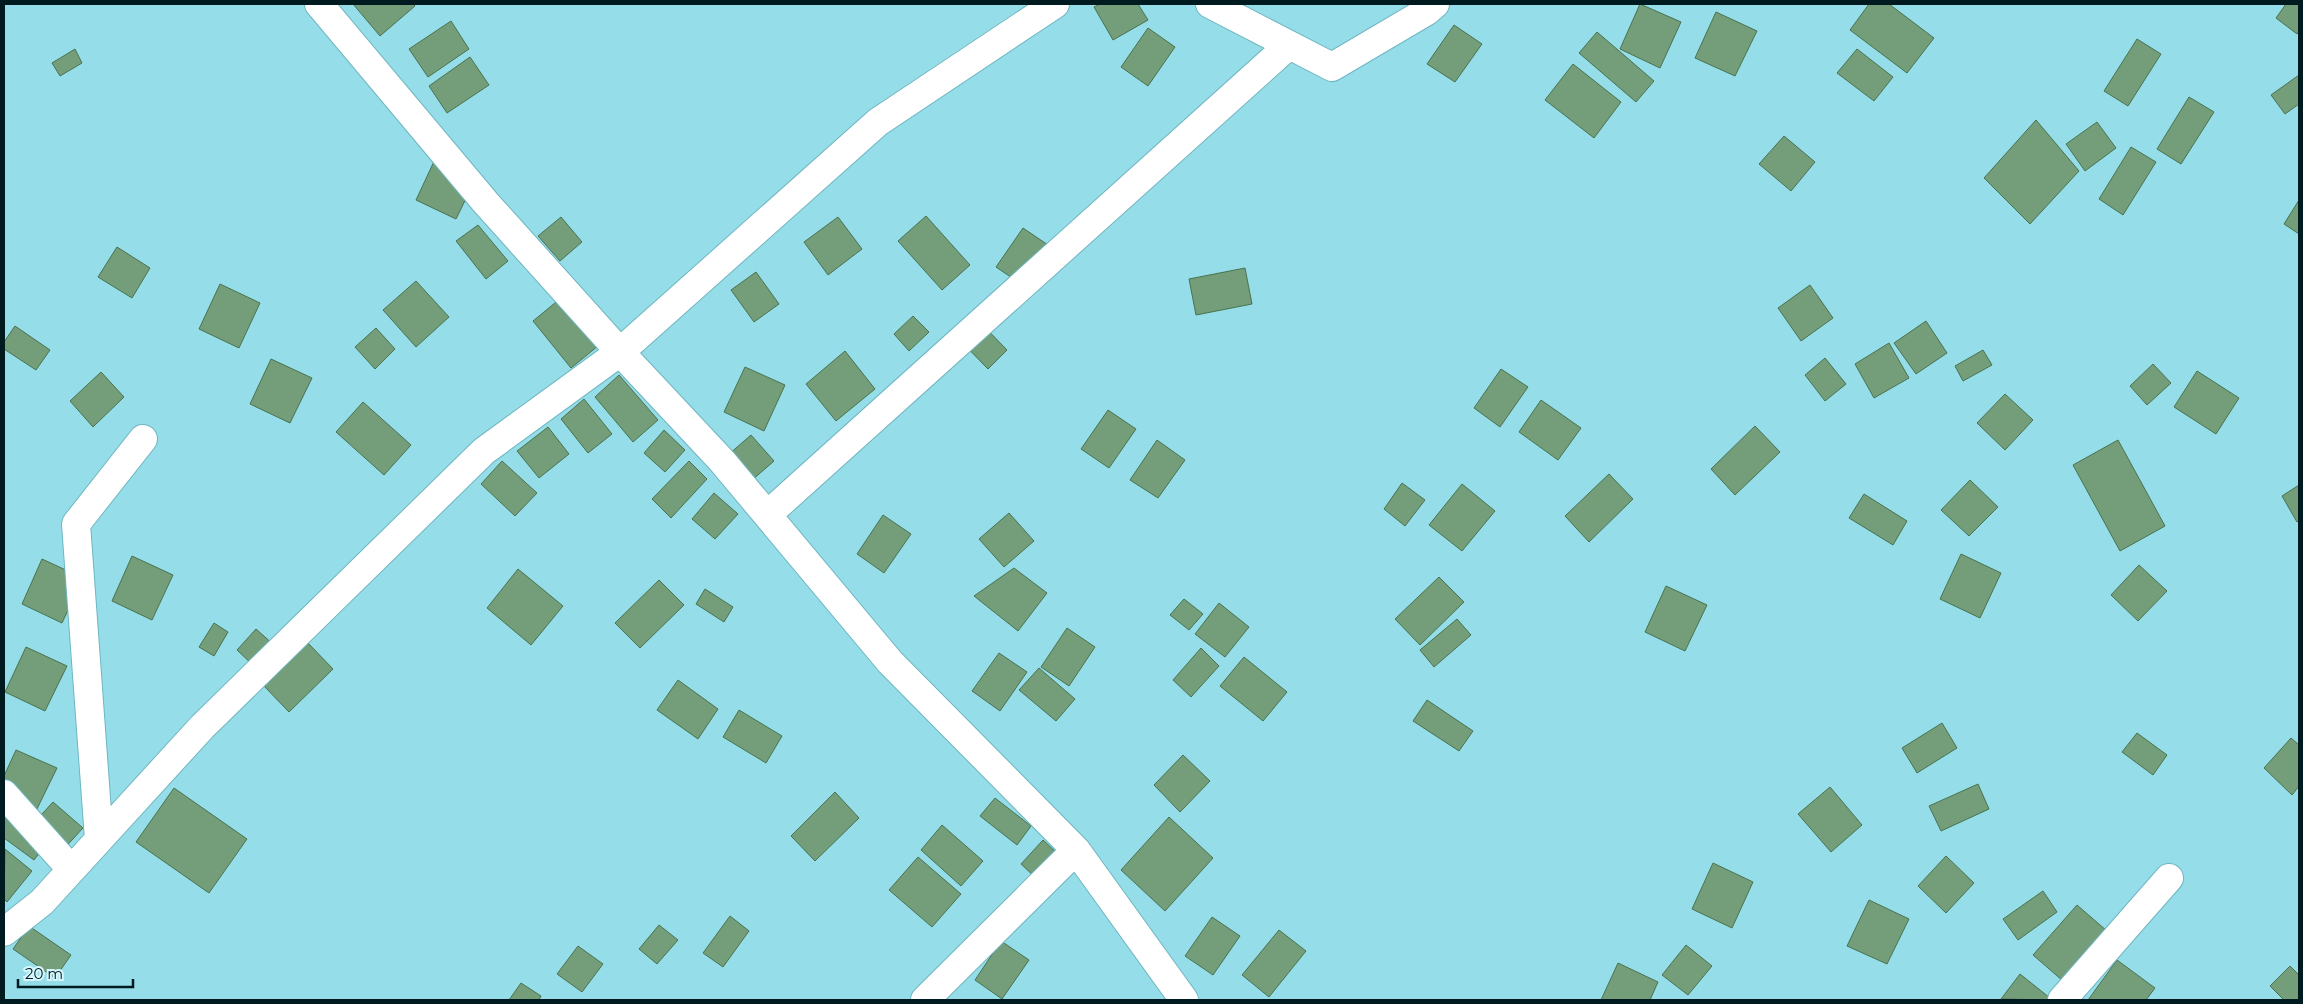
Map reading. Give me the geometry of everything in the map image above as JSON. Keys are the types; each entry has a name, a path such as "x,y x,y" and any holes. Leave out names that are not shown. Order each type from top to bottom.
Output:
{"street":[{"path":"319,4 486,203 620,352 722,461 890,662 1076,850 1184,1000"},
{"path":"4,932 42,902 202,727 484,451 620,352 878,122 1055,4"},
{"path":"1210,4 1332,67 1427,11 1435,4"},
{"path":"767,514 1290,45"},
{"path":"99,839 76,524 143,438"},
{"path":"4,794 72,869"},
{"path":"925,1000 1076,850"},
{"path":"2062,1000 2169,878"}],"building":[{"path":"353,4 413,4 415,6 380,36"},
{"path":"1100,4 1138,4 1148,20 1113,40 1094,7"},
{"path":"1640,4 1681,22 1660,68 1620,49"},
{"path":"1869,4 1889,4 1934,38 1907,73 1850,30"},
{"path":"2286,4 2299,4 2299,31 2297,34 2276,18"},
{"path":"1716,12 1757,31 1735,76 1695,58"},
{"path":"451,21 469,49 428,77 409,49"},
{"path":"1454,25 1482,44 1455,82 1427,64"},
{"path":"1148,28 1175,47 1148,86 1121,67"},
{"path":"1597,32 1654,81 1636,102 1579,53"},
{"path":"2137,39 2161,54 2128,106 2104,91"},
{"path":"75,49 82,63 60,76 52,63"},
{"path":"1857,49 1893,77 1874,101 1837,73"},
{"path":"470,57 489,85 447,113 429,86"},
{"path":"1573,64 1621,102 1594,138 1545,100"},
{"path":"2299,75 2299,104 2285,114 2271,95"},
{"path":"2189,97 2214,112 2181,164 2157,149"},
{"path":"2036,120 2079,171 2030,224 1984,178"},
{"path":"2097,122 2116,148 2085,171 2066,144"},
{"path":"1784,136 1815,162 1791,191 1759,164"},
{"path":"2131,147 2156,162 2123,215 2099,199"},
{"path":"437,155 478,174 456,219 416,200"},
{"path":"2299,200 2299,234 2284,224"},
{"path":"926,216 970,265 942,290 898,241"},
{"path":"561,217 582,242 560,261 538,236"},
{"path":"838,217 862,249 828,275 804,242"},
{"path":"478,225 508,261 486,279 456,241"},
{"path":"1023,228 1051,247 1024,286 996,267"},
{"path":"117,247 150,268 132,298 98,277"},
{"path":"1245,268 1252,304 1196,315 1189,279"},
{"path":"756,272 779,304 754,322 731,290"},
{"path":"416,281 449,317 416,347 383,310"},
{"path":"220,284 260,303 239,348 199,329"},
{"path":"1810,285 1833,318 1801,341 1778,308"},
{"path":"561,298 598,346 571,368 533,321"},
{"path":"913,316 929,332 909,351 894,334"},
{"path":"974,316 1007,350 988,369 955,335"},
{"path":"1926,321 1947,353 1916,374 1894,343"},
{"path":"15,326 50,350 36,370 4,349 4,342"},
{"path":"376,328 395,349 375,369 355,347"},
{"path":"1889,343 1909,378 1874,398 1855,364"},
{"path":"1983,350 1992,365 1963,381 1955,366"},
{"path":"845,351 875,389 836,421 806,384"},
{"path":"1825,358 1846,384 1825,401 1805,375"},
{"path":"271,359 312,378 290,423 250,404"},
{"path":"2153,364 2171,383 2147,405 2130,386"},
{"path":"745,367 785,385 764,431 724,412"},
{"path":"1501,369 1528,387 1500,427 1474,408"},
{"path":"2197,371 2239,398 2216,434 2174,407"},
{"path":"101,372 124,397 93,427 70,401"},
{"path":"619,375 658,420 633,442 595,397"},
{"path":"2005,394 2033,420 2005,450 1977,423"},
{"path":"584,399 612,434 588,453 561,419"},
{"path":"1541,400 1581,428 1558,460 1519,432"},
{"path":"363,402 411,445 384,475 336,432"},
{"path":"1108,410 1136,429 1109,468 1081,449"},
{"path":"1755,426 1780,452 1735,495 1711,469"},
{"path":"548,427 569,454 539,478 517,451"},
{"path":"664,430 685,450 665,472 644,453"},
{"path":"751,435 774,461 751,481 728,455"},
{"path":"1157,440 1185,460 1158,498 1130,480"},
{"path":"2118,440 2165,526 2120,551 2073,465"},
{"path":"502,461 537,493 515,516 481,484"},
{"path":"689,461 707,479 671,518 652,499"},
{"path":"1609,474 1633,499 1589,542 1565,516"},
{"path":"1970,480 1998,507 1969,536 1941,510"},
{"path":"1402,483 1425,500 1405,526 1384,509"},
{"path":"1462,484 1495,511 1462,551 1429,525"},
{"path":"2299,485 2299,520 2297,522 2282,496"},
{"path":"714,493 738,514 715,539 692,519"},
{"path":"1864,494 1907,521 1893,545 1849,518"},
{"path":"1009,513 1034,541 1004,567 979,539"},
{"path":"883,515 911,534 884,573 857,554"},
{"path":"1961,554 2001,573 1980,618 1940,599"},
{"path":"132,556 173,575 152,620 112,601"},
{"path":"42,559 83,578 62,623 22,604"},
{"path":"2139,565 2167,591 2138,621 2111,595"},
{"path":"1014,568 1047,593 1018,631 974,596"},
{"path":"518,569 563,606 531,645 487,608"},
{"path":"1439,577 1464,602 1420,645 1395,619"},
{"path":"659,580 684,605 640,648 615,623"},
{"path":"1666,586 1707,605 1685,651 1645,632"},
{"path":"705,589 733,607 724,622 696,604"},
{"path":"1184,599 1203,614 1189,630 1170,615"},
{"path":"1219,603 1249,627 1225,657 1195,634"},
{"path":"1457,619 1471,635 1434,667 1420,650"},
{"path":"214,623 228,632 214,656 199,647"},
{"path":"1067,628 1095,647 1069,686 1041,667"},
{"path":"256,629 274,645 255,667 237,650"},
{"path":"308,643 333,669 289,712 264,686"},
{"path":"26,647 67,666 45,711 5,692"},
{"path":"1201,648 1219,666 1191,697 1173,680"},
{"path":"999,653 1027,672 1000,711 972,691"},
{"path":"1244,657 1287,692 1263,721 1220,686"},
{"path":"1039,668 1075,699 1056,721 1019,690"},
{"path":"678,680 718,709 698,739 657,710"},
{"path":"1427,700 1473,731 1459,751 1413,721"},
{"path":"739,710 782,736 766,763 723,737"},
{"path":"1942,723 1957,748 1917,773 1902,748"},
{"path":"2137,733 2167,755 2153,775 2122,752"},
{"path":"2291,738 2299,745 2299,786 2292,795 2264,768"},
{"path":"16,750 57,768 35,813 4,799 4,776"},
{"path":"1183,755 1210,781 1180,812 1154,785"},
{"path":"1978,784 1989,809 1941,831 1929,806"},
{"path":"1830,787 1862,825 1831,852 1798,814"},
{"path":"174,788 247,839 209,893 136,842"},
{"path":"835,792 859,818 815,861 791,836"},
{"path":"995,798 1031,826 1017,845 980,816"},
{"path":"53,802 83,828 61,852 31,826"},
{"path":"4,810 47,843 34,860 4,838"},
{"path":"1169,817 1213,858 1165,911 1121,870"},
{"path":"942,825 983,861 961,886 921,850"},
{"path":"1043,840 1059,855 1036,878 1021,864"},
{"path":"5,849 32,871 7,902 4,899"},
{"path":"1946,856 1974,883 1946,913 1918,886"},
{"path":"918,857 961,894 932,927 889,890"},
{"path":"1713,863 1753,882 1732,928 1692,909"},
{"path":"2043,891 2057,912 2018,940 2003,919"},
{"path":"1869,900 1909,919 1887,964 1847,946"},
{"path":"2077,905 2107,931 2063,981 2033,955"},
{"path":"730,916 749,931 723,967 703,953"},
{"path":"1212,917 1240,936 1213,975 1185,956"},
{"path":"659,925 678,940 657,964 639,949"},
{"path":"29,926 71,955 55,978 13,949"},
{"path":"1279,930 1306,951 1269,997 1242,975"},
{"path":"1001,941 1029,960 1002,999 975,980"},
{"path":"1686,945 1712,966 1688,995 1662,975"},
{"path":"578,946 603,964 582,992 557,974"},
{"path":"2117,960 2155,988 2146,1000 2088,1000"},
{"path":"1618,963 1658,982 1650,1000 1601,1000"},
{"path":"2290,966 2299,975 2299,1000 2284,1000 2270,986"},
{"path":"2020,974 2050,998 2048,1000 2001,999"},
{"path":"521,983 541,996 539,1000 509,1000"}]}
